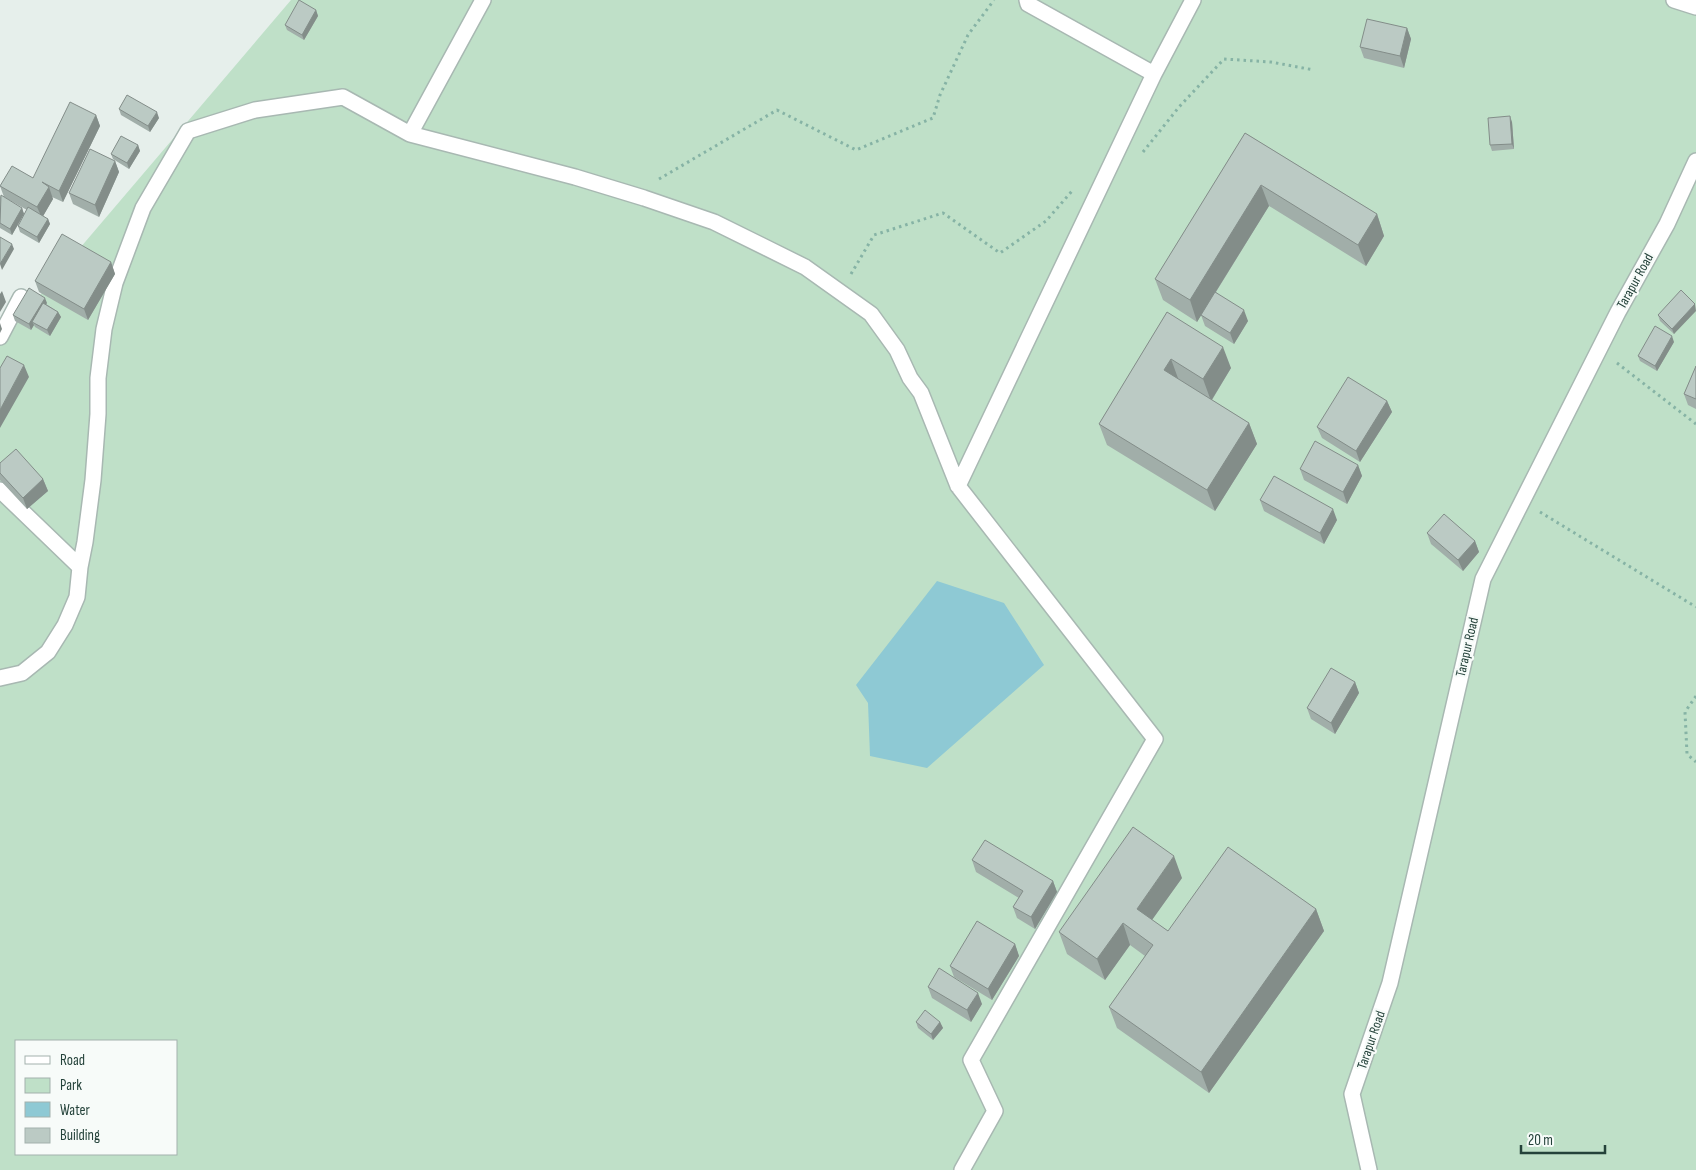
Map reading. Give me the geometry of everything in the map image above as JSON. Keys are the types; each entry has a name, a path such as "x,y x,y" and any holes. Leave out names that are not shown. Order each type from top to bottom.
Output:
{"street":[{"path":"410,134 483,0"},
{"path":"1026,0 1028,4 1154,74"},
{"path":"958,486 1154,74 1193,0"},
{"path":"1674,0 1696,7"},
{"path":"0,678 22,673 48,652 65,625 77,597 93,480 98,414 98,378 104,329 115,282 143,208 188,131 255,110 343,97 410,134 575,177 633,195 714,222 759,243 805,267 871,314 898,350 910,378 921,393 958,486 1155,739 972,1060 995,1111 962,1170"},
{"name":"Tarapur Road","path":"1369,1170 1352,1094 1390,983 1483,580 1618,312 1667,224 1696,161"},
{"path":"0,337 21,297"},
{"path":"0,490 80,567"}],"path":[{"path":"633,195 777,110 856,150 933,118 940,95 968,35 994,0"},
{"path":"1139,157 1179,107 1224,59 1271,62 1314,70"},
{"path":"841,292 874,235 942,213 1000,253 1046,221 1076,188"},
{"path":"1599,349 1696,424"},
{"path":"1523,501 1696,607"},
{"path":"1696,696 1685,712 1687,754 1696,762"}],"green space":[{"path":"291,0 1696,0 1696,1170 0,1170 0,342"}],"water":[{"path":"937,581 1004,603 1044,665 927,768 870,756 868,703 856,685"}],"building":[{"path":"299,0 316,10 302,35 285,25"},
{"path":"1367,19 1407,28 1400,56 1360,47"},
{"path":"127,95 157,112 148,126 119,109"},
{"path":"70,102 96,115 59,191 42,182 49,187 37,207 0,186 12,166 33,178"},
{"path":"1510,116 1512,144 1490,145 1488,118"},
{"path":"1245,133 1377,214 1358,245 1261,185 1190,300 1155,279"},
{"path":"121,136 138,145 127,163 111,154"},
{"path":"90,149 115,161 95,205 69,193"},
{"path":"1,195 22,208 10,229 0,223"},
{"path":"28,207 48,219 37,237 18,226"},
{"path":"62,234 111,262 84,309 35,281"},
{"path":"0,237 12,244 0,264"},
{"path":"29,288 45,298 29,324 13,315"},
{"path":"1681,290 1695,304 1672,329 1658,315"},
{"path":"1215,292 1244,310 1230,333 1201,315"},
{"path":"43,303 58,312 47,330 32,322"},
{"path":"1167,312 1223,347 1203,379 1171,359 1164,370 1249,423 1207,490 1099,424"},
{"path":"1655,326 1672,336 1655,366 1638,356"},
{"path":"7,356 24,365 0,410 0,368"},
{"path":"1696,366 1696,399 1684,394"},
{"path":"1348,377 1387,401 1356,451 1317,427"},
{"path":"1315,441 1358,465 1343,492 1300,469"},
{"path":"16,449 43,479 23,498 0,473 0,463"},
{"path":"1274,476 1333,509 1320,533 1260,500"},
{"path":"1444,514 1475,541 1458,560 1427,533"},
{"path":"1331,668 1355,682 1331,723 1307,708"},
{"path":"1133,827 1174,856 1137,909 1168,931 1228,847 1316,909 1201,1072 1109,1007 1153,945 1123,923 1097,959 1059,932"},
{"path":"985,840 1053,881 1031,917 1013,907 1023,891 972,860"},
{"path":"977,921 1015,944 988,989 950,966"},
{"path":"939,968 978,993 967,1010 928,987"},
{"path":"925,1010 940,1022 931,1034 916,1022"}]}
